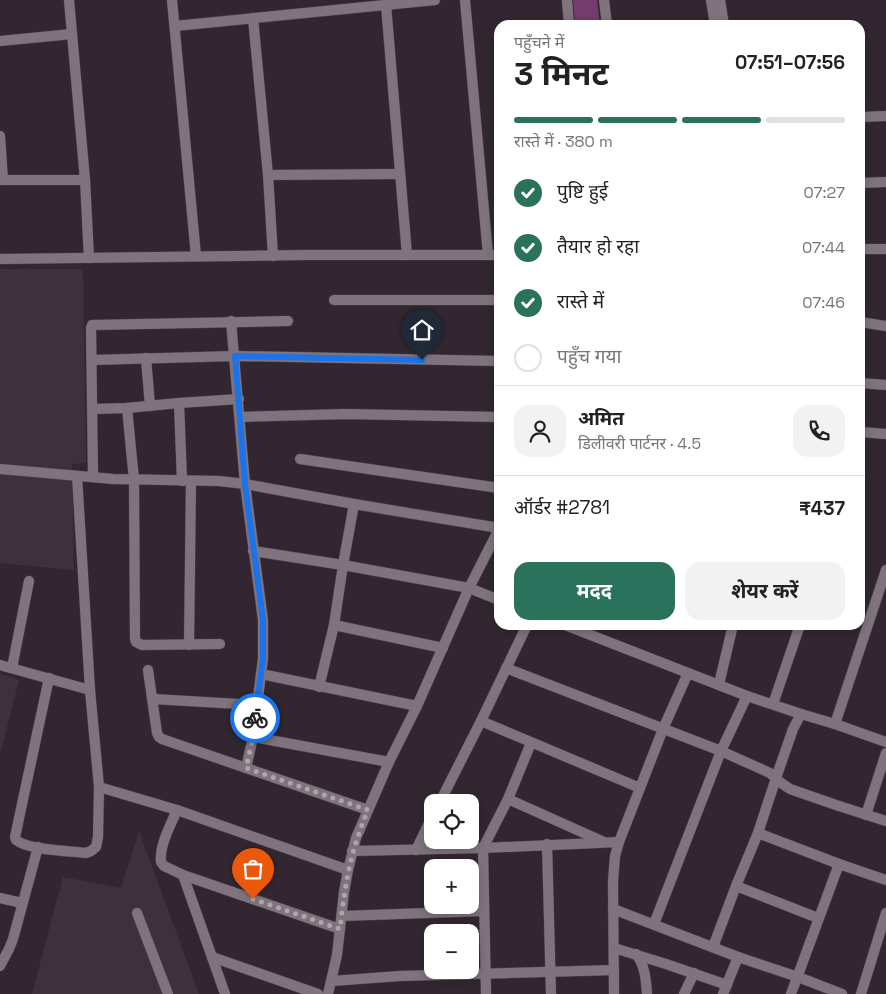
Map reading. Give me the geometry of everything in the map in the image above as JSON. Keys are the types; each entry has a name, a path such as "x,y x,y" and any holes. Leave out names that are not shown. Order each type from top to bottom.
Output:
{"street":[{"path":"68,0 85,180 89,258"},
{"path":"172,0 196,256"},
{"path":"175,26 435,0"},
{"path":"465,0 488,255"},
{"path":"567,0 569,20"},
{"path":"604,0 606,20"},
{"path":"711,0 713,20"},
{"path":"720,0 723,20"},
{"path":"386,5 407,255"},
{"path":"253,18 268,175 273,256"},
{"path":"0,41 72,34"},
{"path":"865,116 886,116"},
{"path":"0,136 2,180 85,180"},
{"path":"268,175 400,174"},
{"path":"865,182 886,182"},
{"path":"865,249 886,249"},
{"path":"0,259 494,255"},
{"path":"334,300 494,300"},
{"path":"231,321 245,484 263,620 262,674 253,737 246,768"},
{"path":"93,477 92,325 288,321"},
{"path":"865,323 886,326"},
{"path":"92,360 235,356 494,361"},
{"path":"146,358 150,406"},
{"path":"865,383 886,385"},
{"path":"93,410 239,399"},
{"path":"179,403 187,481 189,645"},
{"path":"127,408 134,480 136,642 142,645 220,644"},
{"path":"240,418 346,414 494,417"},
{"path":"865,432 886,434"},
{"path":"300,458 494,487"},
{"path":"0,469 134,480 245,484 494,528"},
{"path":"49,678 15,837 18,842 38,847 86,853 96,847 98,837 99,787 90,690 76,476"},
{"path":"319,687 334,625 354,504"},
{"path":"328,994 337,955 348,870 356,838 469,588 494,539"},
{"path":"253,551 343,564 469,588 494,598"},
{"path":"835,724 886,570"},
{"path":"12,668 29,581"},
{"path":"334,625 443,648"},
{"path":"444,794 525,630"},
{"path":"578,630 747,696 886,742"},
{"path":"719,684 732,630"},
{"path":"774,704 798,630"},
{"path":"0,665 90,690"},
{"path":"506,668 764,770 790,789 886,821"},
{"path":"148,670 159,737 368,810"},
{"path":"614,994 613,908 615,856 663,729 688,673"},
{"path":"262,674 417,706"},
{"path":"654,924 721,752 747,696"},
{"path":"153,699 257,705"},
{"path":"714,947 801,714"},
{"path":"481,722 640,788"},
{"path":"253,737 389,762"},
{"path":"486,994 483,848 508,799 531,743"},
{"path":"866,815 886,753"},
{"path":"99,787 177,810 348,870"},
{"path":"508,799 606,842"},
{"path":"177,810 163,846 160,859 164,866 183,875 340,929"},
{"path":"416,850 424,833"},
{"path":"758,833 886,880"},
{"path":"352,851 619,842"},
{"path":"547,844 551,994"},
{"path":"1,964 13,939 38,847"},
{"path":"792,994 839,864"},
{"path":"183,875 225,994"},
{"path":"736,886 818,918"},
{"path":"0,898 22,903"},
{"path":"613,908 738,957 842,994"},
{"path":"342,916 484,911"},
{"path":"137,913 168,994"},
{"path":"861,994 886,913"},
{"path":"614,948 694,973 725,989 738,957"},
{"path":"636,954 641,960 644,969 647,994"},
{"path":"212,957 318,994"},
{"path":"332,980 400,976 614,970"},
{"path":"684,994 694,973"}],"shaded area":[{"path":"573,0 597,0 599,20 575,20"},
{"path":"0,269 83,269 86,463 72,464 74,570 0,563"},
{"path":"0,673 19,680 0,755"},
{"path":"139,831 199,994 32,994 63,877 121,888"}],"way so far":[{"path":"253,899 340,929 344,892 352,851 368,810 246,768 255,718"}],"route":[{"path":"255,718 262,674 263,620 245,484 235,356 422,360"}]}
